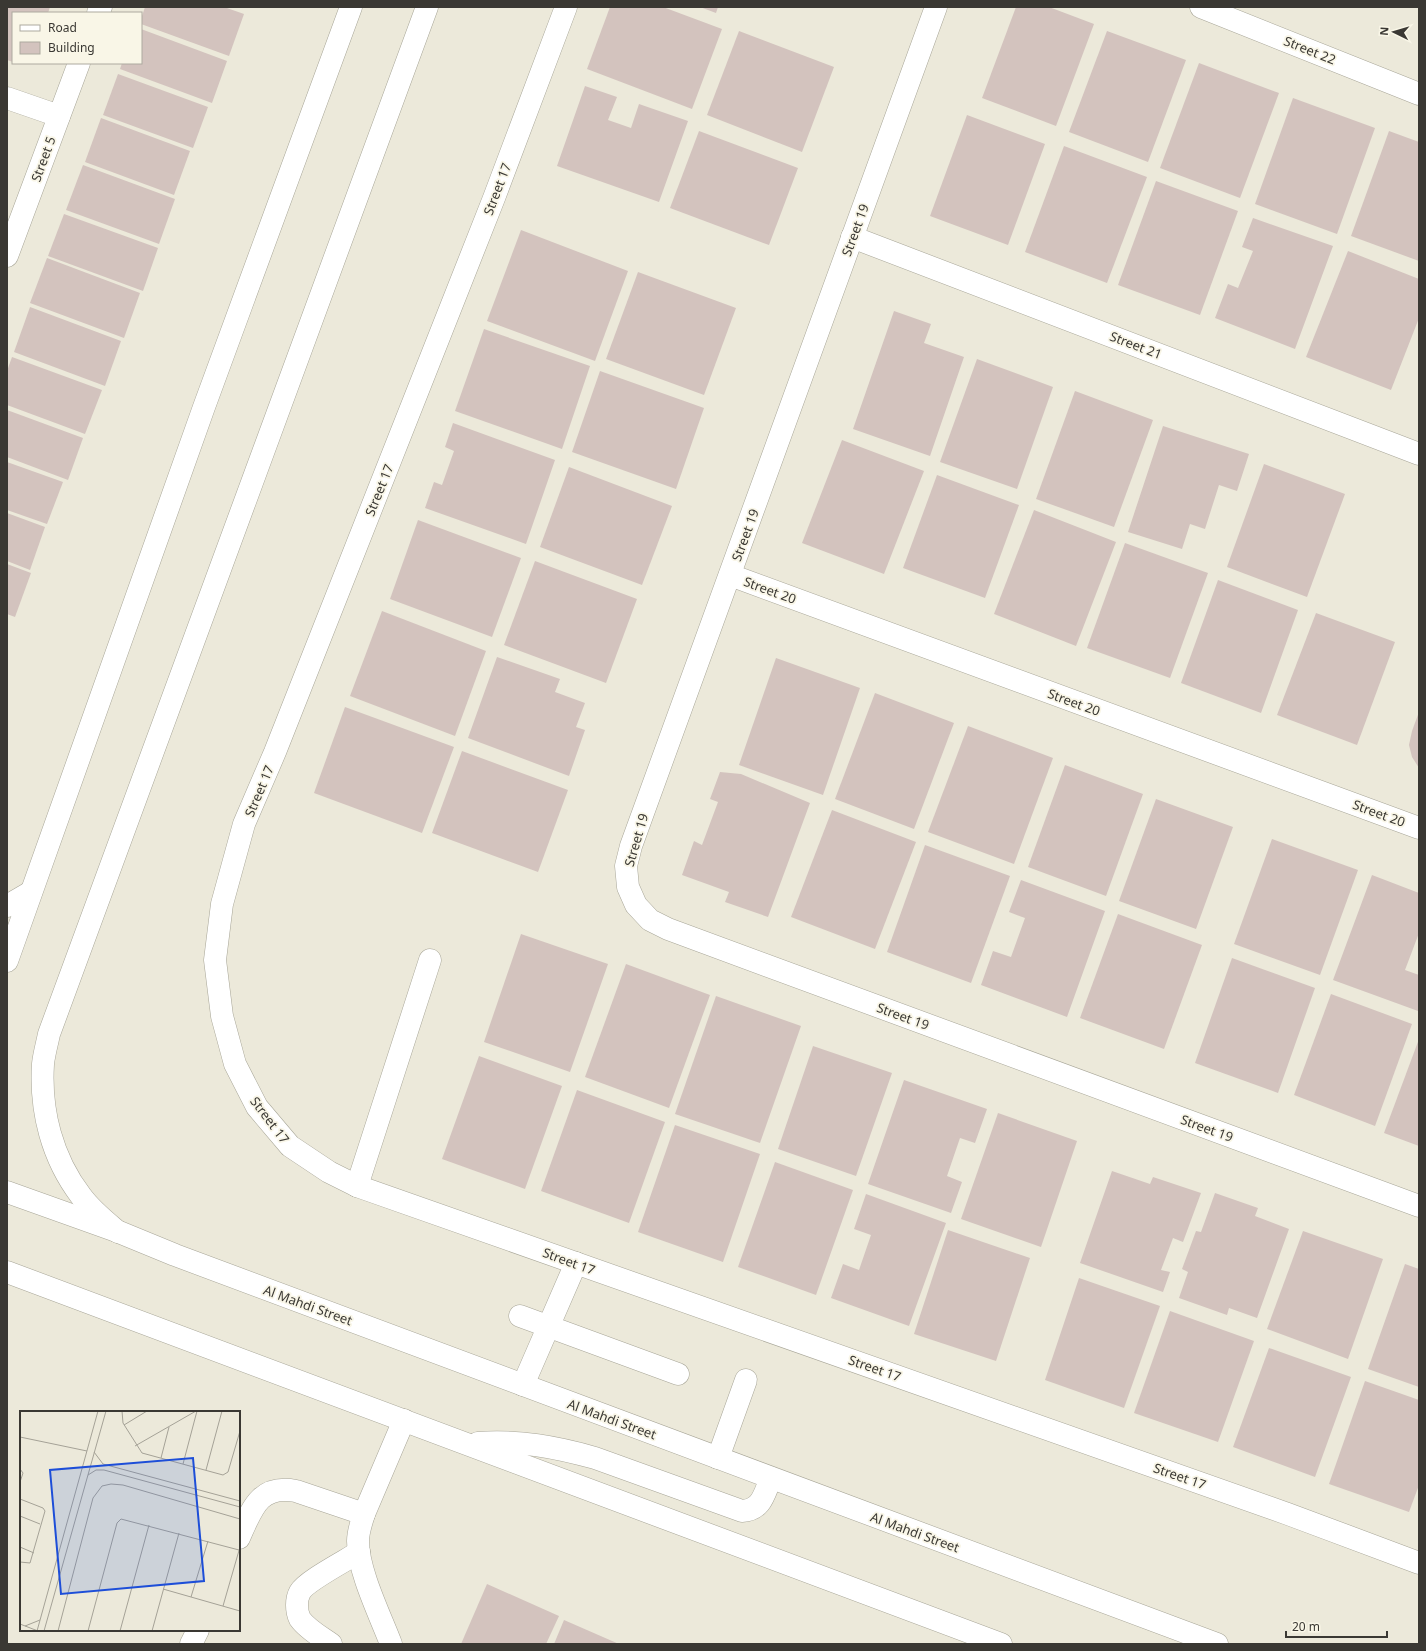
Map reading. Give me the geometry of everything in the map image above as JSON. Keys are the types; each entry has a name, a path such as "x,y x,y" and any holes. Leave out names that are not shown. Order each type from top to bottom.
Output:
{"street":[{"path":"7,961 198,422 351,7"},
{"path":"119,1232 99,1216 81,1196 67,1175 54,1149 46,1121 42,1092 43,1063 49,1034 427,7"},
{"name":"Street 17","path":"566,7 494,198 275,752 244,824 222,904 215,960 222,1016 235,1064 257,1107 290,1146 329,1172 357,1186 1288,1514 1419,1563"},
{"name":"Street 19","path":"936,7 631,846 626,866 628,886 636,905 650,920 676,932 1419,1206"},
{"name":"Street 22","path":"1201,7 1419,94"},
{"name":"Street 5","path":"7,256 79,64"},
{"path":"7,98 59,116"},
{"name":"Street 21","path":"852,237 1419,454"},
{"name":"Street 20","path":"730,575 1419,828"},
{"path":"7,906 31,892"},
{"path":"357,1186 430,960"},
{"name":"Al Mahdi Street","path":"7,1192 119,1232 175,1255 523,1386 1217,1644"},
{"path":"523,1386 576,1263"},
{"path":"7,1272 1001,1644"},
{"path":"520,1316 678,1374"},
{"path":"718,1458 746,1380"},
{"path":"391,1644 362,1567 359,1552 360,1527 364,1514 404,1420"},
{"path":"469,1444 520,1442 571,1451 595,1458 742,1511 754,1508 759,1504 771,1478"},
{"path":"240,1536 252,1508 258,1500 266,1494 276,1490 286,1489 296,1491 364,1514"},
{"path":"331,1644 310,1628 300,1618 297,1604 301,1591 312,1582 359,1552"},
{"path":"191,1644 198,1631"}],"building":[{"path":"7,7 50,7 48,12 12,12 12,62 7,60"},
{"path":"145,7 224,7 244,14 229,56 142,24 142,16"},
{"path":"610,7 663,7 722,29 692,109 587,69"},
{"path":"700,7 718,7 716,13"},
{"path":"1016,7 1049,7 1094,24 1056,126 982,98"},
{"path":"142,29 227,61 212,103 120,69 122,64 142,64"},
{"path":"739,31 834,67 802,152 707,115"},
{"path":"1107,31 1186,60 1148,162 1069,132"},
{"path":"1199,63 1279,93 1240,198 1160,168"},
{"path":"118,74 208,107 193,148 103,115"},
{"path":"585,86 617,97 608,120 631,128 639,104 688,121 659,202 557,166"},
{"path":"1293,98 1375,128 1337,234 1255,204"},
{"path":"967,115 1045,144 1008,245 930,216"},
{"path":"101,118 190,151 174,195 85,162"},
{"path":"699,131 798,168 769,245 670,208"},
{"path":"1389,131 1419,142 1419,261 1351,236"},
{"path":"1064,146 1147,177 1107,283 1025,252"},
{"path":"83,165 175,199 159,244 66,210"},
{"path":"1156,181 1238,211 1200,315 1118,285"},
{"path":"64,214 158,248 143,291 48,256"},
{"path":"1253,218 1333,246 1295,349 1215,318 1228,284 1238,288 1253,251 1242,247"},
{"path":"521,230 628,271 595,361 487,321"},
{"path":"1348,251 1419,279 1419,318 1391,390 1306,357"},
{"path":"47,258 140,293 124,338 30,303"},
{"path":"638,272 736,308 704,395 606,359"},
{"path":"30,307 121,341 105,386 14,352"},
{"path":"894,311 931,324 924,343 964,357 930,456 853,429"},
{"path":"484,329 590,366 562,449 455,411"},
{"path":"12,357 102,390 85,434 7,405 7,371"},
{"path":"977,359 1053,387 1017,489 940,462"},
{"path":"600,371 704,408 676,489 572,452"},
{"path":"1075,391 1153,420 1114,527 1036,499"},
{"path":"7,410 83,438 68,480 7,457"},
{"path":"453,423 555,460 526,544 425,508 434,482 442,485 454,451 445,447"},
{"path":"1163,426 1249,454 1237,491 1219,485 1205,529 1190,524 1182,549 1128,532"},
{"path":"842,440 924,471 884,574 802,543"},
{"path":"7,462 63,482 47,524 7,510"},
{"path":"1264,464 1345,494 1307,597 1227,567"},
{"path":"569,467 672,506 642,585 540,547"},
{"path":"937,475 1019,505 985,598 903,568"},
{"path":"1034,510 1116,542 1076,646 994,614"},
{"path":"7,513 45,527 30,570 7,561"},
{"path":"418,520 521,558 492,637 390,599"},
{"path":"1125,543 1208,573 1170,678 1087,648"},
{"path":"535,561 637,599 606,683 504,645"},
{"path":"7,564 31,573 15,617 7,614"},
{"path":"1218,580 1298,610 1261,713 1181,683"},
{"path":"382,611 486,651 455,736 350,696"},
{"path":"1316,613 1395,642 1357,745 1277,715"},
{"path":"497,657 560,679 555,692 585,703 576,727 585,730 569,776 468,738"},
{"path":"776,658 860,688 823,795 739,765"},
{"path":"875,693 954,723 914,829 835,799"},
{"path":"345,707 454,747 422,833 314,793"},
{"path":"1419,712 1419,768 1412,757 1409,745"},
{"path":"968,726 1053,758 1014,864 928,832"},
{"path":"462,751 568,790 538,872 432,833"},
{"path":"1065,765 1143,794 1106,896 1028,867"},
{"path":"720,772 741,774 810,803 768,917 725,902 729,892 682,875 694,841 702,845 718,802 710,799"},
{"path":"1156,799 1233,827 1196,929 1119,901"},
{"path":"832,810 916,842 875,949 791,917"},
{"path":"1272,839 1358,870 1320,975 1234,944"},
{"path":"925,845 1010,876 971,983 887,952"},
{"path":"1372,875 1419,893 1419,933 1405,970 1419,975 1418,1011 1333,980"},
{"path":"1021,880 1105,911 1067,1017 981,985 993,951 1011,957 1025,918 1009,912"},
{"path":"1118,914 1202,945 1164,1049 1080,1018"},
{"path":"521,934 608,964 570,1072 484,1042"},
{"path":"1232,958 1315,988 1278,1093 1195,1063"},
{"path":"626,964 710,995 669,1108 585,1077"},
{"path":"1331,994 1412,1024 1375,1126 1294,1095"},
{"path":"716,996 801,1026 760,1143 675,1114"},
{"path":"1419,1039 1419,1146 1384,1133"},
{"path":"813,1046 892,1073 856,1176 778,1149"},
{"path":"479,1056 562,1086 525,1189 442,1159"},
{"path":"904,1080 987,1109 975,1143 960,1138 947,1176 962,1182 951,1213 868,1184"},
{"path":"577,1090 665,1122 629,1223 541,1191"},
{"path":"998,1113 1077,1141 1041,1247 961,1219"},
{"path":"675,1125 760,1154 723,1262 638,1232"},
{"path":"775,1162 853,1190 816,1295 738,1267"},
{"path":"1112,1171 1150,1184 1153,1177 1201,1193 1183,1242 1173,1238 1161,1270 1170,1272 1163,1292 1080,1263"},
{"path":"1215,1193 1258,1208 1255,1216 1289,1229 1257,1318 1229,1308 1227,1315 1179,1298 1188,1272 1182,1269 1196,1231 1201,1232"},
{"path":"866,1194 946,1223 909,1326 831,1298 843,1264 859,1270 871,1235 854,1229"},
{"path":"948,1230 1030,1258 996,1361 914,1334"},
{"path":"1303,1231 1383,1259 1348,1359 1267,1329"},
{"path":"1405,1264 1419,1269 1419,1387 1368,1369"},
{"path":"1079,1278 1160,1306 1124,1408 1045,1380"},
{"path":"1170,1311 1254,1341 1218,1442 1134,1413"},
{"path":"1269,1348 1351,1377 1315,1477 1233,1447"},
{"path":"1365,1381 1419,1400 1419,1485 1409,1512 1329,1484"},
{"path":"487,1584 559,1616 546,1644 461,1644"},
{"path":"564,1620 619,1644 554,1644"}]}
